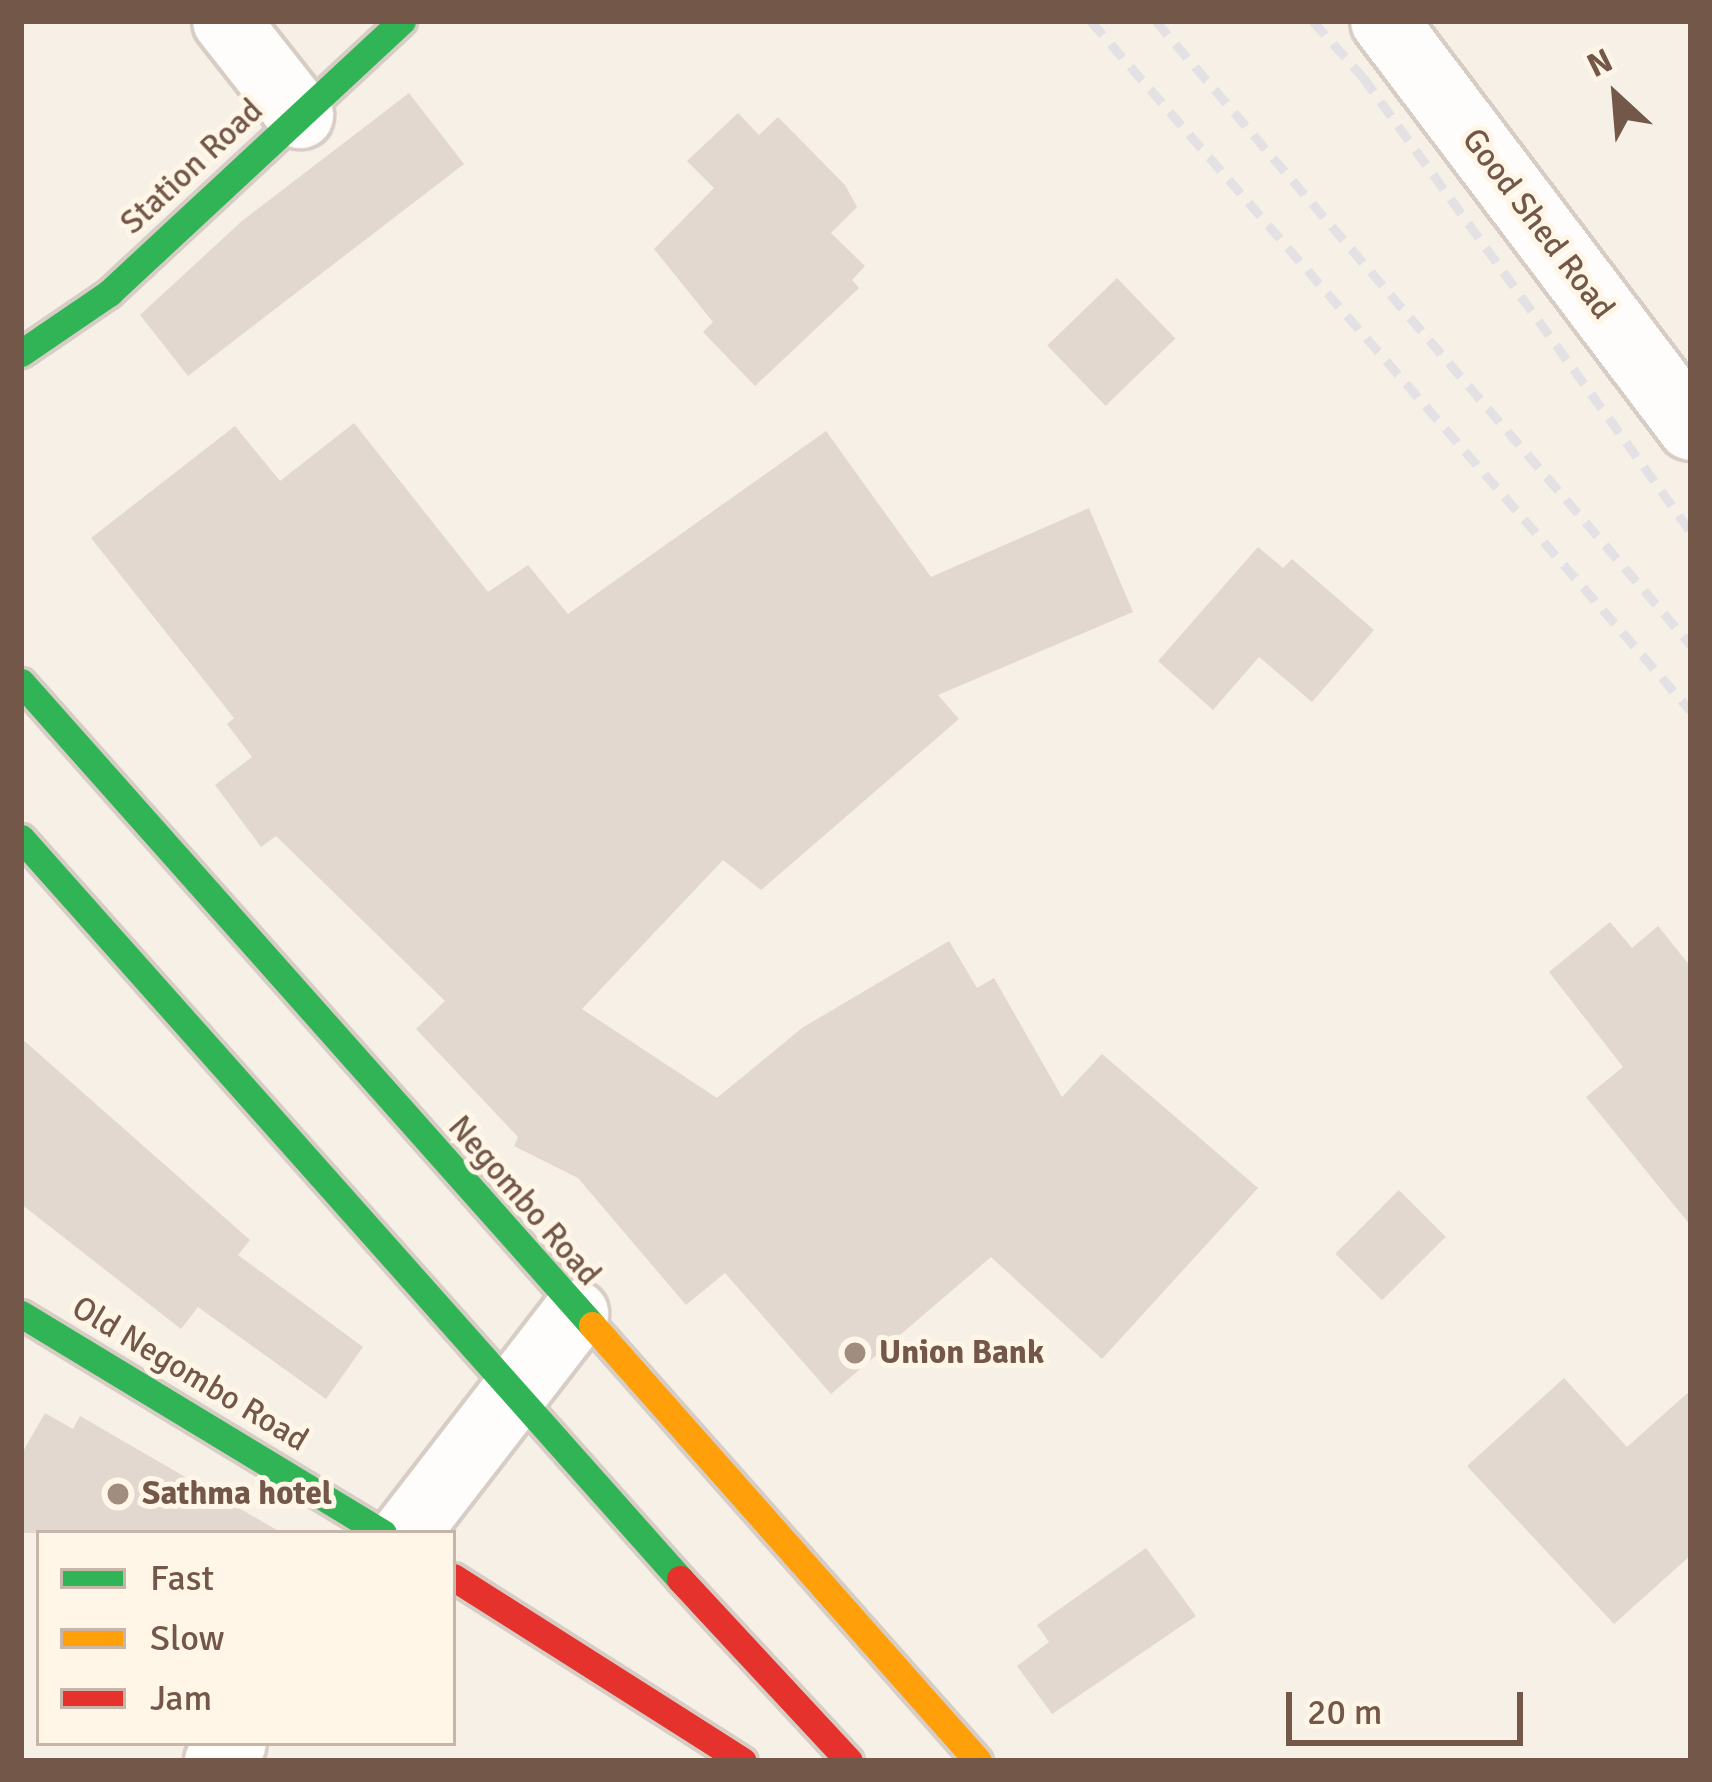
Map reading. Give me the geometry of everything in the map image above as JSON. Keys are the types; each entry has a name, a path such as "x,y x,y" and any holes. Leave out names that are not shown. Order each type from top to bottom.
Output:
{"main road":[{"name":"Station Road","path":"21,353 109,293 402,21"},
{"name":"Negombo Road","path":"21,682 575,1314 978,1761"},
{"path":"21,838 510,1396 849,1761"},
{"name":"Old Negombo Road","path":"21,1314 377,1530"},
{"path":"456,1579 743,1761"}],"street":[{"path":"226,21 300,115"},
{"name":"Good Shed Road","path":"1384,21 1691,428"},
{"path":"408,1530 575,1314"}],"building":[{"path":"409,93 464,164 188,376 140,315 242,221"},
{"path":"738,113 759,135 778,117 845,185 857,207 831,233 865,266 852,280 859,288 755,386 703,332 713,322 654,249 714,188 687,161"},
{"path":"1117,278 1175,338 1106,406 1047,345"},
{"path":"354,423 488,592 528,565 568,614 826,431 931,577 1089,508 1133,612 938,695 959,719 761,890 723,860 582,1009 717,1098 802,1028 949,941 977,988 994,978 1062,1097 1102,1054 1258,1188 1102,1359 991,1257 831,1394 725,1273 686,1305 578,1178 514,1146 518,1137 416,1029 445,1001 276,836 261,847 215,785 252,757 227,724 234,718 91,538 235,426 280,481"},
{"path":"1258,547 1283,568 1292,559 1374,630 1312,702 1259,657 1213,710 1158,661"},
{"path":"1610,922 1632,948 1658,926 1691,967 1691,1226 1586,1097 1623,1067 1549,972"},
{"path":"21,1038 250,1240 238,1255 363,1347 326,1399 198,1307 181,1329 21,1204"},
{"path":"1399,1190 1446,1237 1382,1300 1335,1254"},
{"path":"1564,1378 1627,1447 1691,1390 1691,1555 1614,1624 1467,1466"},
{"name":"Sathma hotel","path":"45,1413 73,1429 80,1416 277,1530 21,1533 21,1455"},
{"path":"1146,1548 1196,1616 1052,1714 1017,1666 1049,1642 1037,1625"}],"railway":[{"path":"1091,21 1691,711"},
{"path":"1156,21 1691,645"},
{"path":"1313,21 1363,77 1691,532"}],"traffic: fast":[{"path":"21,353 109,293 402,21"},
{"path":"21,682 592,1325"},
{"path":"21,838 680,1579"},
{"path":"21,1314 378,1530"}],"traffic: slow":[{"path":"592,1325 978,1761"}],"traffic: jam":[{"path":"456,1579 743,1761"},
{"path":"680,1579 849,1761"}],"place":[{"name":"Union Bank","path":"855,1353"},
{"name":"Sathma hotel","path":"118,1494"}]}
